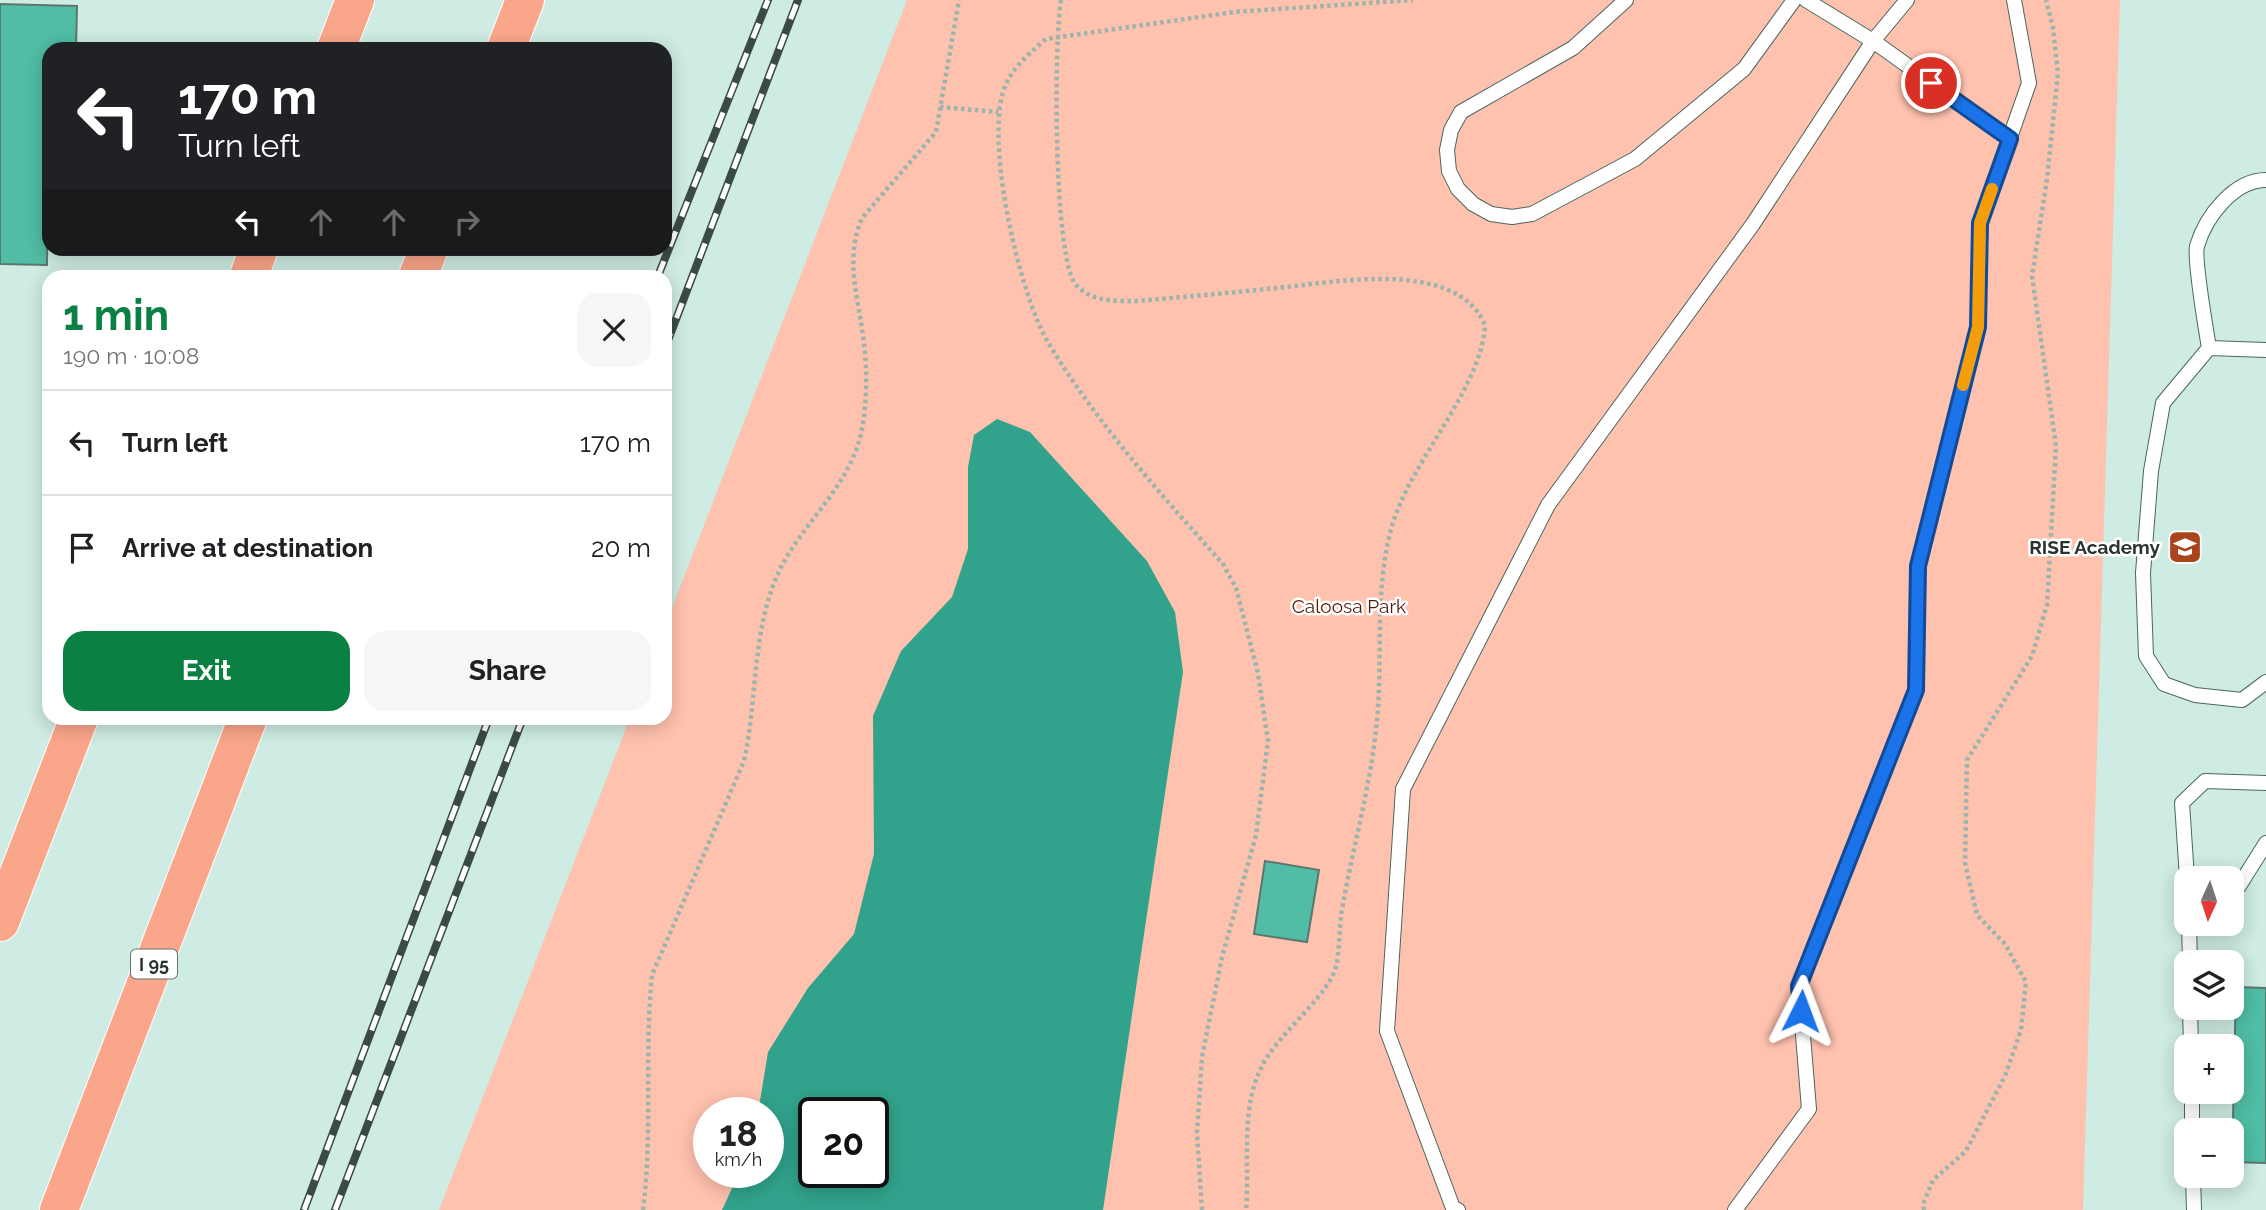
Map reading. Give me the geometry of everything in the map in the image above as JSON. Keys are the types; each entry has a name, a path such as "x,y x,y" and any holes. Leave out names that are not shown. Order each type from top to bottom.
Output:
{"highway":[{"path":"339,42 355,0"},
{"path":"509,42 525,0"},
{"path":"0,922 76,725"},
{"name":"I 95","path":"59,1210 245,725"}],"lane":[{"path":"1626,0 1573,48 1461,112 1451,130 1448,160 1458,189 1472,204 1491,214 1512,217 1532,214 1635,159 1744,69 1794,0"},
{"path":"1806,0 1872,41 2010,139"},
{"path":"1458,1210 1453,1208 1387,1031 1403,789 1548,505 1753,224 1872,41 1906,0"},
{"path":"1735,1210 1809,1109 1799,986 1916,690 1918,566 1978,327 1980,223 2029,83 2014,0"},
{"path":"2266,180 2250,180 2218,205 2197,248 2209,348 2163,402 2151,471 2143,573 2147,656 2164,684 2195,695 2242,700 2266,682"},
{"path":"2209,348 2266,350"},
{"path":"2186,866 2182,803 2205,781 2266,783"},
{"path":"2244,878 2266,844"},
{"path":"2193,1188 2194,1210"}],"path":[{"path":"643,1210 648,1151 648,1009 652,975 744,761 750,734 759,631 775,582 788,556 846,475 858,449 866,388 864,343 854,289 852,254 855,235 862,218 936,132 959,0"},
{"path":"1061,0 1057,37 1060,194 1070,272 1082,291 1107,301 1136,301 1341,280 1399,281 1425,284 1461,297 1474,308 1485,325 1477,361 1406,490 1391,527 1381,600 1373,753 1342,910 1337,962 1331,981 1284,1032 1261,1068 1251,1106 1245,1210"},
{"path":"1202,1210 1197,1133 1202,1057 1222,957 1256,835 1268,741 1266,707 1236,588 1223,564 1090,406 1047,341 1022,275 1006,206 998,112 1006,83 1023,59 1046,39 1234,12 1413,0"},
{"path":"1924,1210 1923,1204 1933,1180 1966,1151 2005,1076 2021,1030 2024,1006 2026,982 2005,944 1978,915 1965,863 1967,760 2032,656 2047,605 2056,446 2032,276 2047,179 2058,73 2053,28 2046,0"},
{"path":"940,107 998,112"}],"green space":[{"name":"Caloosa Park","path":"907,0 2120,0 2083,1210 439,1210 627,725 672,725 672,608"}],"shaded area":[{"path":"997,419 1030,432 1147,561 1175,612 1183,672 1103,1210 722,1210 732,1188 784,1188 784,1097 761,1097 768,1052 808,988 854,934 874,854 873,716 901,651 952,597 968,549 968,467 974,435"}],"building":[{"path":"0,4 77,6 76,42 42,42 42,256 47,256 47,265 0,264"},
{"path":"1265,861 1319,870 1307,942 1254,934"},
{"path":"2244,987 2266,988 2266,1163 2244,1162 2244,1118 2233,1118 2233,1104 2244,1104 2244,1034 2235,1034 2235,1020 2244,1020"}],"railway":[{"path":"672,241 768,0"},
{"path":"672,330 798,0"},
{"path":"660,270 666,256"},
{"path":"304,1210 486,725"},
{"path":"335,1210 520,725"}],"slow traffic":[{"path":"1963,385 1978,327 1980,223 1992,189"}],"place":[{"name":"RISE Academy","path":"2185,547"}],"route":[{"path":"1801,1011 1799,986 1916,690 1918,566 1978,327 1980,223 2010,139 1931,83"}]}
